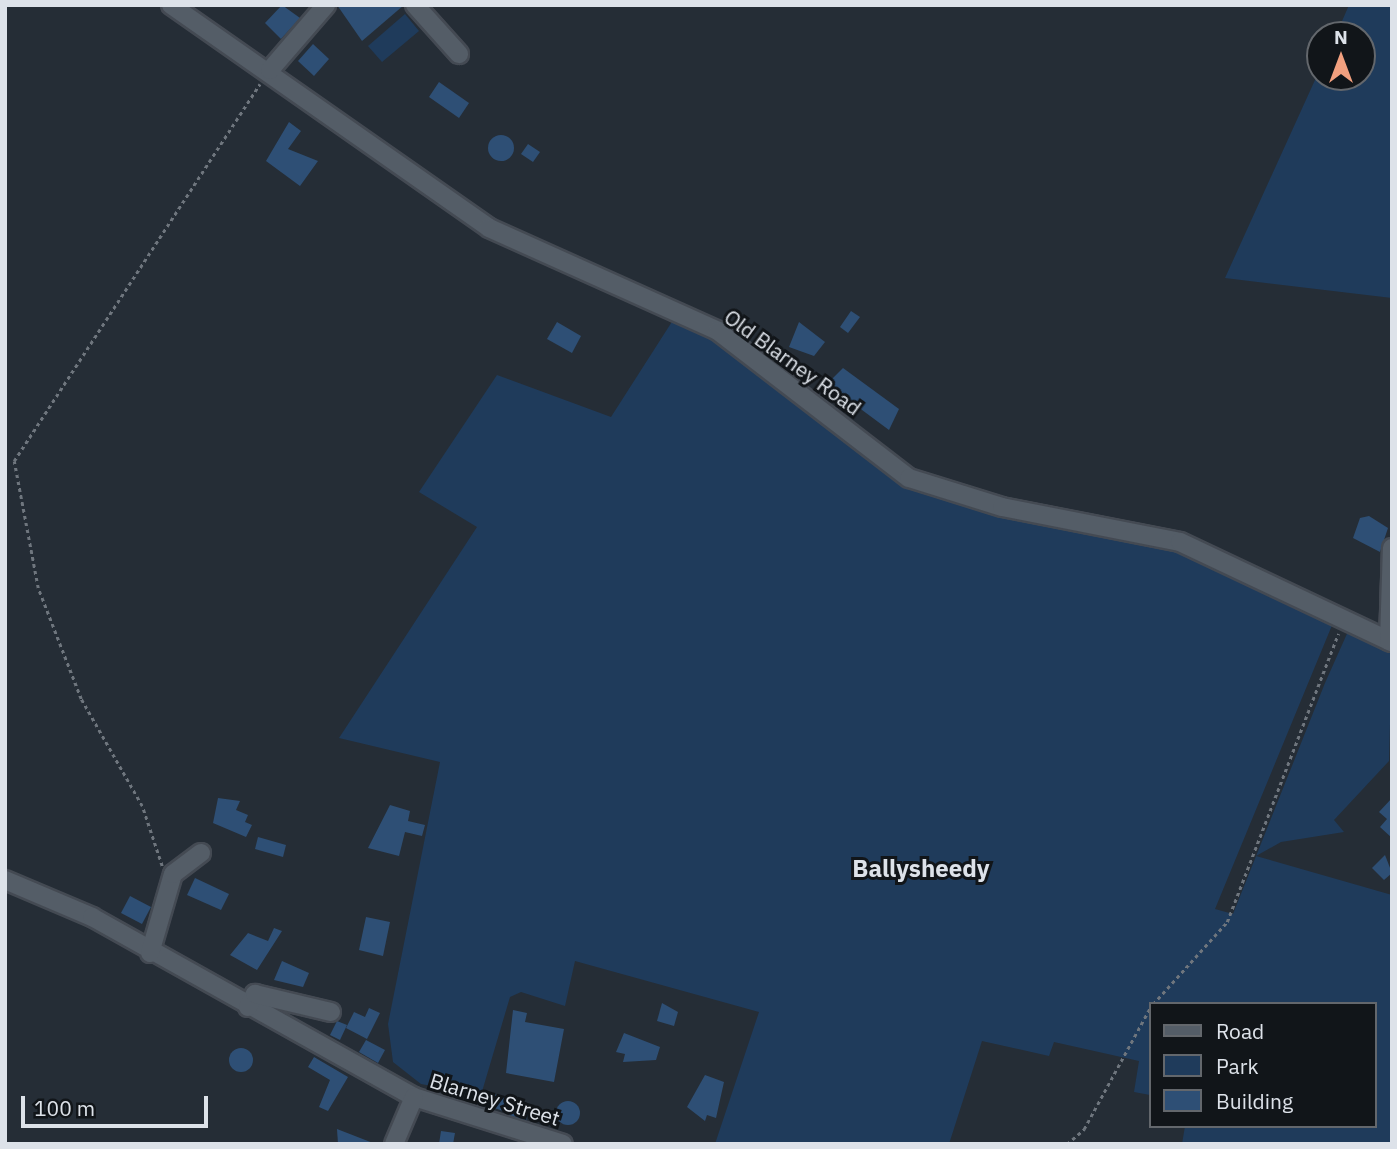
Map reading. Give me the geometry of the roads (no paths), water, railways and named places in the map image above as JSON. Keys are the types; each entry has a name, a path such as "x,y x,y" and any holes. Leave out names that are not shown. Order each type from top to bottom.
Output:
{"street":[{"name":"Old Blarney Road","path":"171,5 270,70 489,228 718,331 909,478 1002,507 1180,542 1391,642"},
{"path":"270,70 326,5"},
{"path":"415,5 459,54"},
{"path":"1391,642 1392,548"},
{"path":"150,953 171,892 173,874 201,853"},
{"name":"Blarney Street","path":"5,880 92,917 150,953 414,1097 563,1144"},
{"path":"248,1007 255,994 331,1012"},
{"path":"394,1144 414,1097"}],"district":[{"name":"Ballysheedy","path":"921,869"}]}
